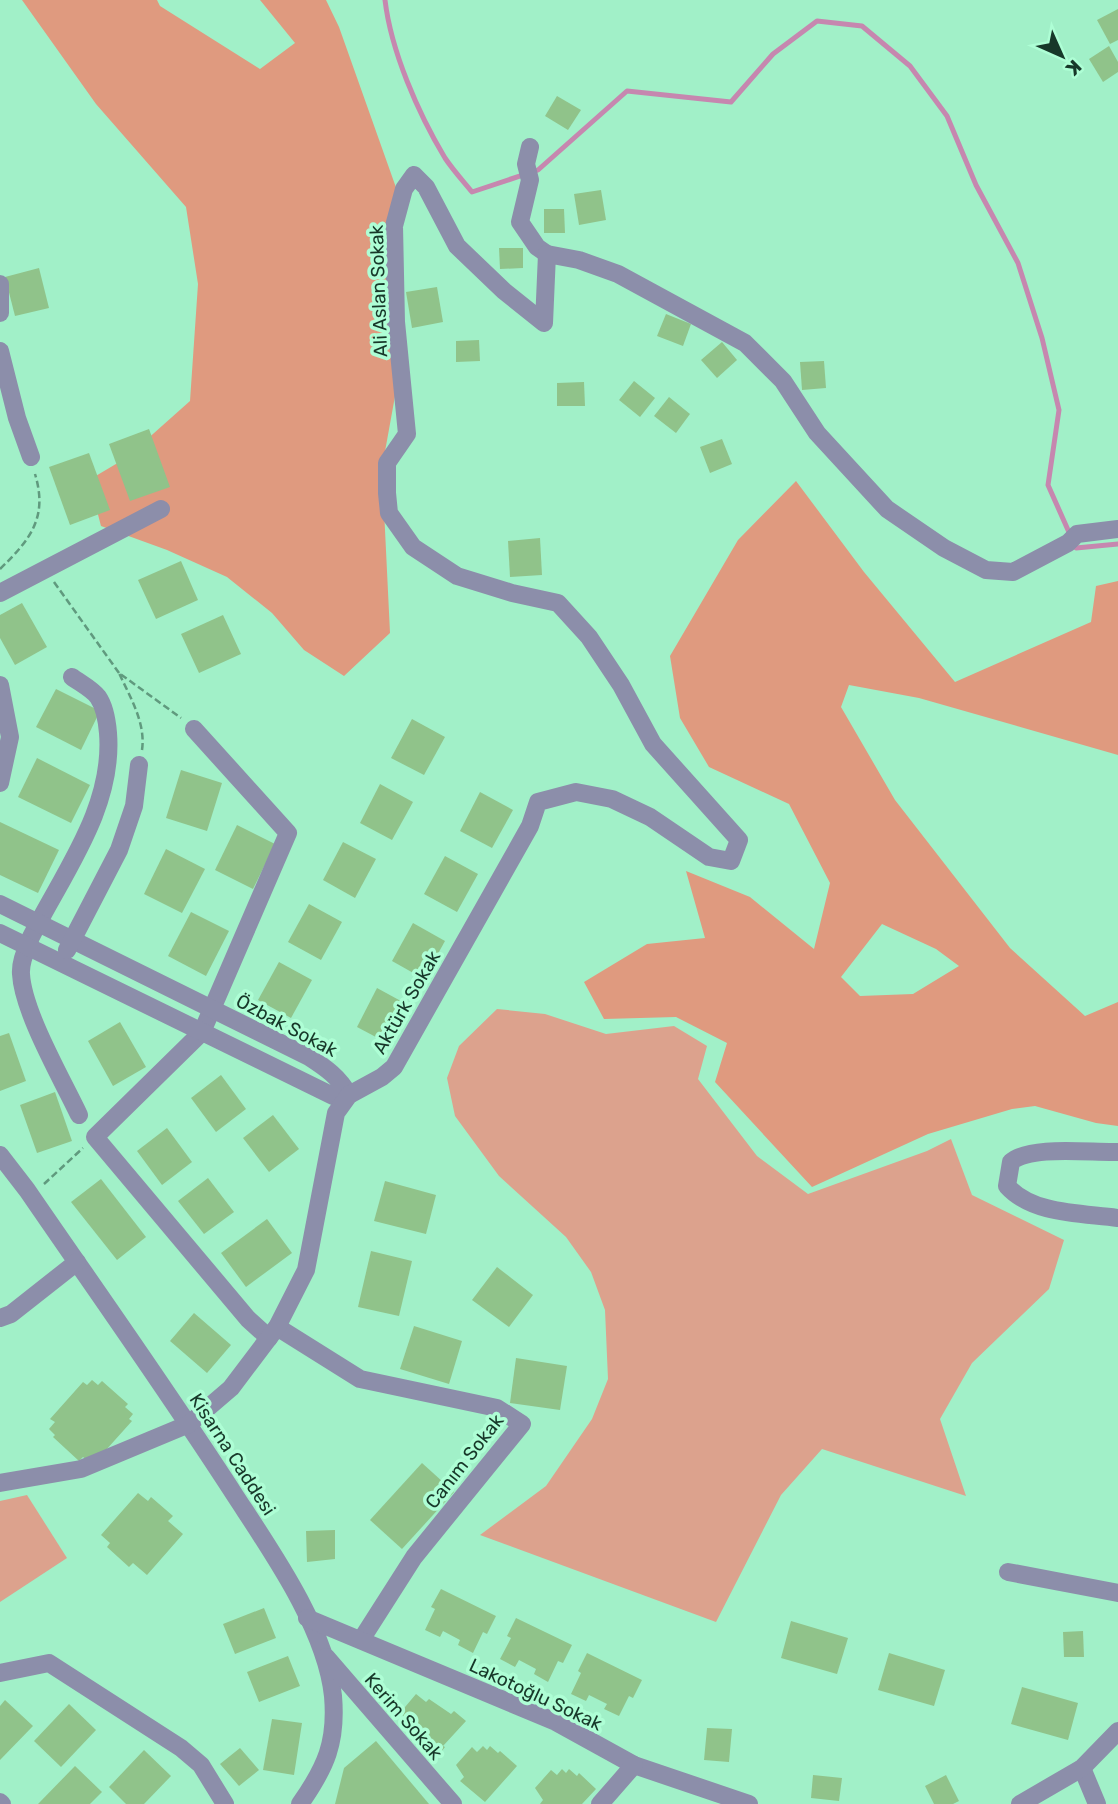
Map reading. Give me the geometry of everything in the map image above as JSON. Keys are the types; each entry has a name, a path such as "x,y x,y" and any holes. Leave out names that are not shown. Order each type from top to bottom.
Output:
{"street":[{"path":"529,164 520,222 537,247 547,254 579,260 618,274 745,343 783,381 817,433 887,509 944,548 986,570 1013,572 1072,538 1118,529"},
{"name":"Ali Aslan Sokak","path":"547,254 544,323 457,246 426,187 414,175 404,189 394,226 396,322 407,434 387,463 389,513 413,547 457,576 512,593 558,603 589,637 621,685 653,744 739,840 731,861"},
{"path":"0,284 0,313"},
{"path":"0,351 17,418 31,457"},
{"path":"0,593 162,509"},
{"path":"72,677 98,696 106,716 106,776 95,814 38,923 27,947 21,973 31,1013 79,1115"},
{"path":"0,685 10,737 0,783"},
{"path":"194,729 288,833 202,1032 94,1137 247,1319 273,1332"},
{"path":"60,962 119,850 134,806 139,765"},
{"name":"Aktürk Sokak","path":"349,1095 382,1077 394,1067 530,826 538,802 576,792 612,799 650,817 709,857 731,861"},
{"name":"Özbak Sokak","path":"0,904 309,1057 331,1071 349,1095"},
{"path":"0,933 333,1096 349,1095"},
{"path":"0,1483 81,1469 189,1424 232,1388 273,1332 306,1270 336,1113 349,1095"},
{"path":"1118,1152 1018,1155 1011,1162 1007,1186 1014,1194 1050,1209 1118,1218"},
{"name":"Kisarna Caddesi","path":"0,1155 189,1424 277,1561 307,1618 323,1655 333,1696 331,1745 322,1772 300,1804"},
{"path":"0,1318 10,1314 77,1262"},
{"name":"Canım Sokak","path":"273,1332 360,1379 497,1408 522,1424 414,1558 361,1640"},
{"path":"1008,1572 1118,1593"},
{"name":"Lakotoğlu Sokak","path":"307,1618 556,1722 634,1765 749,1804"},
{"name":"Kerim Sokak","path":"323,1655 453,1804"},
{"path":"0,1674 49,1663 181,1748 201,1765 225,1804"},
{"path":"1020,1804 1082,1768 1118,1731"},
{"path":"600,1804 634,1765"},
{"path":"1082,1768 1097,1804"}],"path":[{"path":"0,569 32,534 40,511 41,493 31,457"},
{"path":"45,569 119,673 138,714 144,738 139,765"},
{"path":"119,673 194,729"},
{"path":"39,1189 94,1137"}],"shaded area":[{"path":"22,0 157,0 160,6 260,69 295,43 260,0 326,0 339,27 399,196 401,363 382,468 390,633 344,676 304,650 272,613 227,577 167,550 101,526 89,480 126,458 190,401 198,284 186,207 96,104"},
{"path":"796,481 864,572 955,682 1091,622 1096,586 1118,581 1118,755 919,698 849,685 841,707 895,800 1010,948 1085,1016 1118,1002 1118,1126 1096,1123 1035,1106 1012,1109 928,1134 812,1187 715,1082 727,1043 676,1017 604,1019 584,982 647,944 705,938 686,871 750,897 814,949 830,883 789,804 709,767 680,718 670,656 738,540","holes":["882,924 936,949 959,966 913,994 860,996 841,977"]},
{"path":"497,1009 545,1014 606,1034 674,1026 707,1046 698,1079 757,1156 808,1194 927,1151 951,1139 972,1195 1064,1240 1049,1289 972,1363 940,1419 966,1496 822,1449 781,1495 716,1622 480,1535 546,1486 592,1419 608,1379 605,1310 591,1272 566,1237 499,1176 455,1116 447,1078 459,1046"},
{"path":"27,1495 67,1558 0,1602 0,1501"}],"building":[{"path":"1118,9 1118,40 1110,44 1097,20"},
{"path":"1109,46 1118,62 1118,72 1103,82 1089,59"},
{"path":"557,96 581,110 568,130 545,116"},
{"path":"601,190 606,220 579,225 574,194"},
{"path":"544,209 564,209 565,233 544,233"},
{"path":"499,248 523,248 523,268 500,269"},
{"path":"39,268 49,308 15,316 5,277"},
{"path":"437,287 443,322 412,328 406,292"},
{"path":"666,314 691,324 683,346 657,336"},
{"path":"479,340 480,361 456,362 456,341"},
{"path":"722,342 737,360 717,378 701,360"},
{"path":"824,361 826,388 802,390 800,362"},
{"path":"634,381 655,398 640,417 619,400"},
{"path":"584,382 585,406 557,406 557,383"},
{"path":"669,397 690,414 676,433 654,416"},
{"path":"149,429 170,487 130,501 109,444"},
{"path":"722,439 732,464 710,473 700,447"},
{"path":"89,453 110,510 70,525 49,467"},
{"path":"540,538 542,575 510,577 508,541"},
{"path":"181,561 198,600 156,619 138,580"},
{"path":"22,603 47,647 15,665 0,638 0,615"},
{"path":"223,615 241,654 199,673 181,634"},
{"path":"56,689 100,711 81,750 36,727"},
{"path":"412,719 445,737 424,775 391,758"},
{"path":"37,758 90,785 71,823 18,797"},
{"path":"181,770 222,783 207,831 166,818"},
{"path":"380,784 413,802 392,840 360,823"},
{"path":"480,792 513,810 492,848 460,831"},
{"path":"0,822 59,850 38,893 0,875"},
{"path":"237,825 275,844 253,889 215,870"},
{"path":"343,842 376,859 355,898 323,880"},
{"path":"166,849 205,869 182,913 144,894"},
{"path":"445,856 478,874 457,912 424,894"},
{"path":"309,904 342,922 321,960 288,942"},
{"path":"191,912 229,931 206,976 168,956"},
{"path":"413,923 445,941 424,979 392,961"},
{"path":"279,962 312,980 291,1018 258,1000"},
{"path":"377,988 410,1006 389,1044 357,1027"},
{"path":"120,1022 146,1067 113,1086 88,1041"},
{"path":"9,1033 26,1081 0,1091 0,1036"},
{"path":"221,1075 246,1109 216,1132 191,1098"},
{"path":"55,1092 72,1141 37,1153 20,1105"},
{"path":"273,1115 299,1149 269,1172 243,1138"},
{"path":"167,1128 192,1162 162,1185 137,1151"},
{"path":"208,1178 234,1212 204,1234 178,1201"},
{"path":"101,1179 146,1237 117,1260 71,1202"},
{"path":"385,1181 436,1195 426,1234 374,1221"},
{"path":"267,1219 292,1253 246,1287 221,1253"},
{"path":"371,1251 412,1261 399,1316 358,1307"},
{"path":"497,1267 533,1295 509,1327 472,1300"},
{"path":"194,1313 231,1345 207,1373 170,1341"},
{"path":"414,1326 462,1341 449,1384 400,1369"},
{"path":"516,1358 567,1366 560,1410 510,1403"},
{"path":"92,1380 98,1385 102,1381 128,1404 125,1407 133,1414 129,1419 132,1421 97,1460 89,1462 83,1457 79,1461 53,1437 55,1435 49,1429 55,1422 50,1419 83,1382 87,1385"},
{"path":"422,1463 454,1492 402,1549 370,1520"},
{"path":"138,1493 148,1501 151,1497 173,1516 168,1521 183,1534 147,1575 133,1563 129,1567 107,1547 110,1543 101,1535"},
{"path":"335,1530 335,1559 307,1562 306,1531"},
{"path":"441,1589 496,1616 487,1634 483,1632 473,1653 458,1645 460,1640 443,1631 440,1637 425,1630 435,1609 431,1607"},
{"path":"264,1608 276,1638 235,1654 223,1624"},
{"path":"516,1618 572,1645 563,1663 558,1661 548,1682 534,1674 536,1669 519,1660 515,1667 500,1659 511,1638 507,1636"},
{"path":"791,1621 848,1638 837,1674 781,1658"},
{"path":"1083,1631 1084,1657 1064,1657 1063,1632"},
{"path":"587,1653 642,1680 633,1698 629,1696 619,1716 604,1709 607,1704 589,1695 586,1701 571,1694"},
{"path":"889,1653 945,1670 934,1706 878,1690"},
{"path":"288,1656 300,1686 259,1702 247,1672"},
{"path":"1022,1687 1078,1703 1068,1740 1011,1724"},
{"path":"416,1694 426,1702 429,1699 451,1714 454,1711 466,1721 443,1746 445,1747 438,1756 400,1713"},
{"path":"5,1700 33,1726 0,1760 0,1706"},
{"path":"69,1704 96,1730 61,1767 34,1741"},
{"path":"272,1719 302,1723 294,1775 263,1770"},
{"path":"707,1728 732,1729 729,1762 704,1760"},
{"path":"376,1741 429,1804 335,1804 344,1768"},
{"path":"483,1746 487,1750 490,1746 498,1753 500,1751 517,1766 485,1802 460,1781 464,1777 456,1765 472,1747 477,1752"},
{"path":"240,1748 259,1770 239,1786 220,1764"},
{"path":"144,1750 171,1776 144,1804 126,1804 109,1787"},
{"path":"75,1766 102,1792 90,1804 38,1804"},
{"path":"562,1769 566,1773 569,1769 577,1776 579,1773 596,1789 582,1804 540,1804 543,1800 535,1788 551,1770 557,1775"},
{"path":"813,1775 842,1778 839,1801 811,1798"},
{"path":"946,1775 959,1801 953,1804 934,1804 925,1786"}],"waterway":[{"path":"385,0 393,40 425,122 445,158 472,192 538,170 627,91 731,102 773,54 817,21 862,26 910,66 947,116 976,185 1018,263 1042,338 1059,410 1048,485 1076,548 1118,544"}]}
